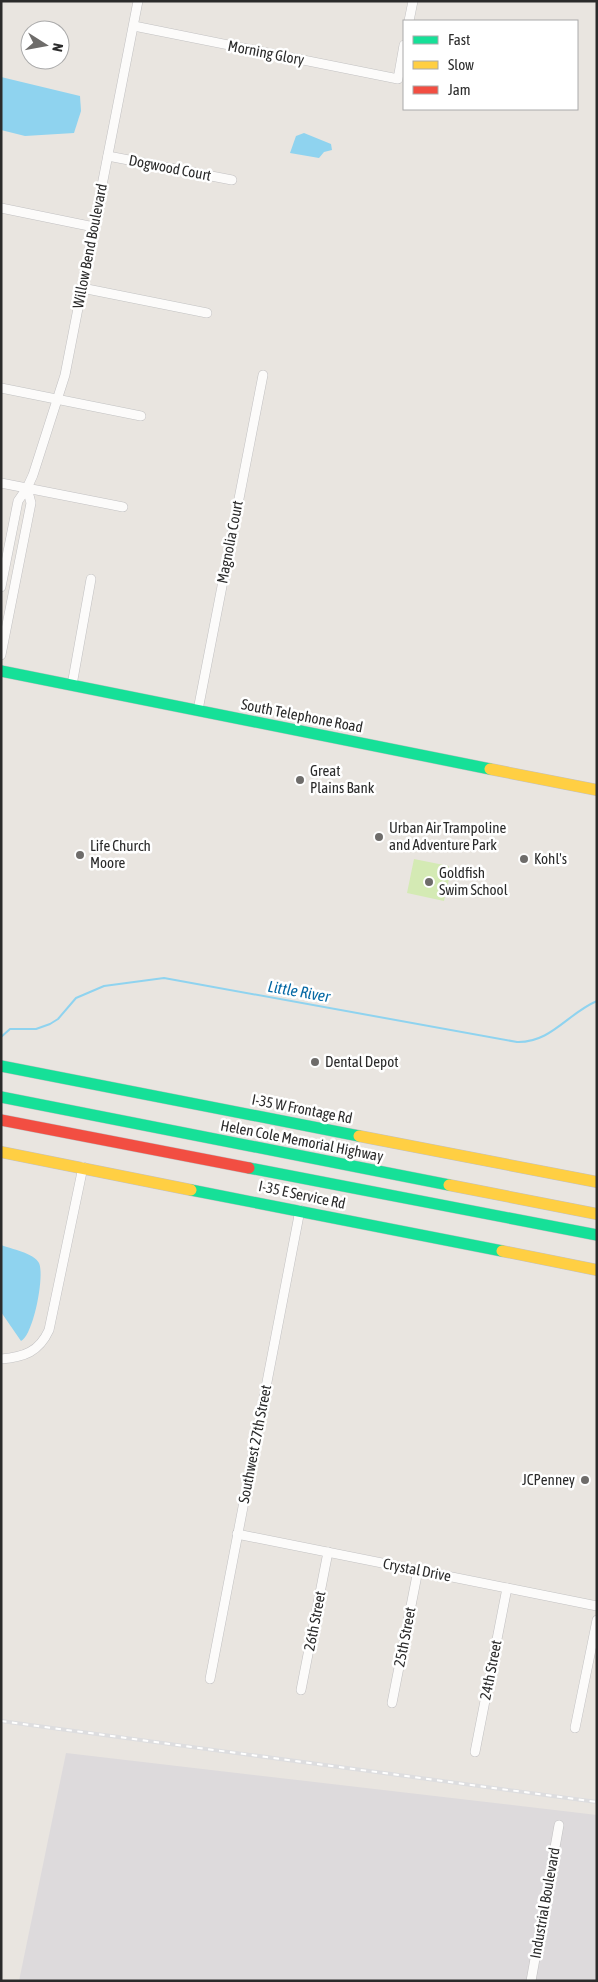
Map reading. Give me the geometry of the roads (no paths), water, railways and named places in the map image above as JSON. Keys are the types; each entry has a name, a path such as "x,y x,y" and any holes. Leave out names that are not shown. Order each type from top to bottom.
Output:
{"main road":[{"name":"South Telephone Road","path":"1,671 597,790"},
{"name":"I-35 W Frontage Rd","path":"1,1066 597,1182"},
{"name":"Helen Cole Memorial Highway","path":"1,1097 597,1214"},
{"path":"1,1120 597,1235"},
{"name":"I-35 E Service Rd","path":"1,1152 597,1270"}],"street":[{"name":"Willow Bend Boulevard","path":"1,587 18,501 27,488 65,375 138,1"},
{"path":"409,20 413,1"},
{"name":"Morning Glory","path":"134,26 398,79 403,51"},
{"name":"Dogwood Court","path":"108,156 232,180"},
{"path":"1,208 94,227"},
{"path":"82,288 207,313"},
{"name":"Magnolia Court","path":"198,710 263,375"},
{"path":"1,388 141,416"},
{"path":"1,483 123,508"},
{"name":"Willow Bend Boulevard","path":"1,655 31,503 27,488"},
{"path":"72,685 91,579"},
{"path":"1,1359 23,1356 36,1350 44,1342 49,1330 83,1167"},
{"name":"Southwest 27th Street","path":"210,1678 300,1210"},
{"name":"Crystal Drive","path":"237,1534 597,1606"},
{"name":"26th Street","path":"301,1690 328,1552"},
{"name":"25th Street","path":"392,1703 418,1570"},
{"name":"24th Street","path":"475,1752 507,1588"},
{"path":"575,1728 597,1620"},
{"name":"Industrial Boulevard","path":"531,1981 559,1825"}],"water":[{"path":"1,77 80,96 81,111 74,133 25,136 1,130"},
{"path":"304,133 331,144 332,150 324,152 319,158 290,153 296,136"},
{"path":"1,1245 22,1252 39,1263 39,1292 34,1318 30,1329 21,1341 1,1312"}],"waterway":[{"name":"Little River","path":"1,1037 10,1029 36,1029 50,1024 58,1019 76,998 104,986 164,978 517,1042 529,1041 550,1033 597,1001"}],"railway":[{"path":"1,1721 597,1802"}],"place":[{"name":"Great Plains Bank","path":"300,780"},
{"name":"Urban Air Trampoline and Adventure Park","path":"379,837"},
{"name":"Life Church Moore","path":"80,855"},
{"name":"Kohl's","path":"524,859"},
{"name":"Goldfish Swim School","path":"429,882"},
{"name":"Dental Depot","path":"315,1062"},
{"name":"JCPenney","path":"585,1480"}]}
